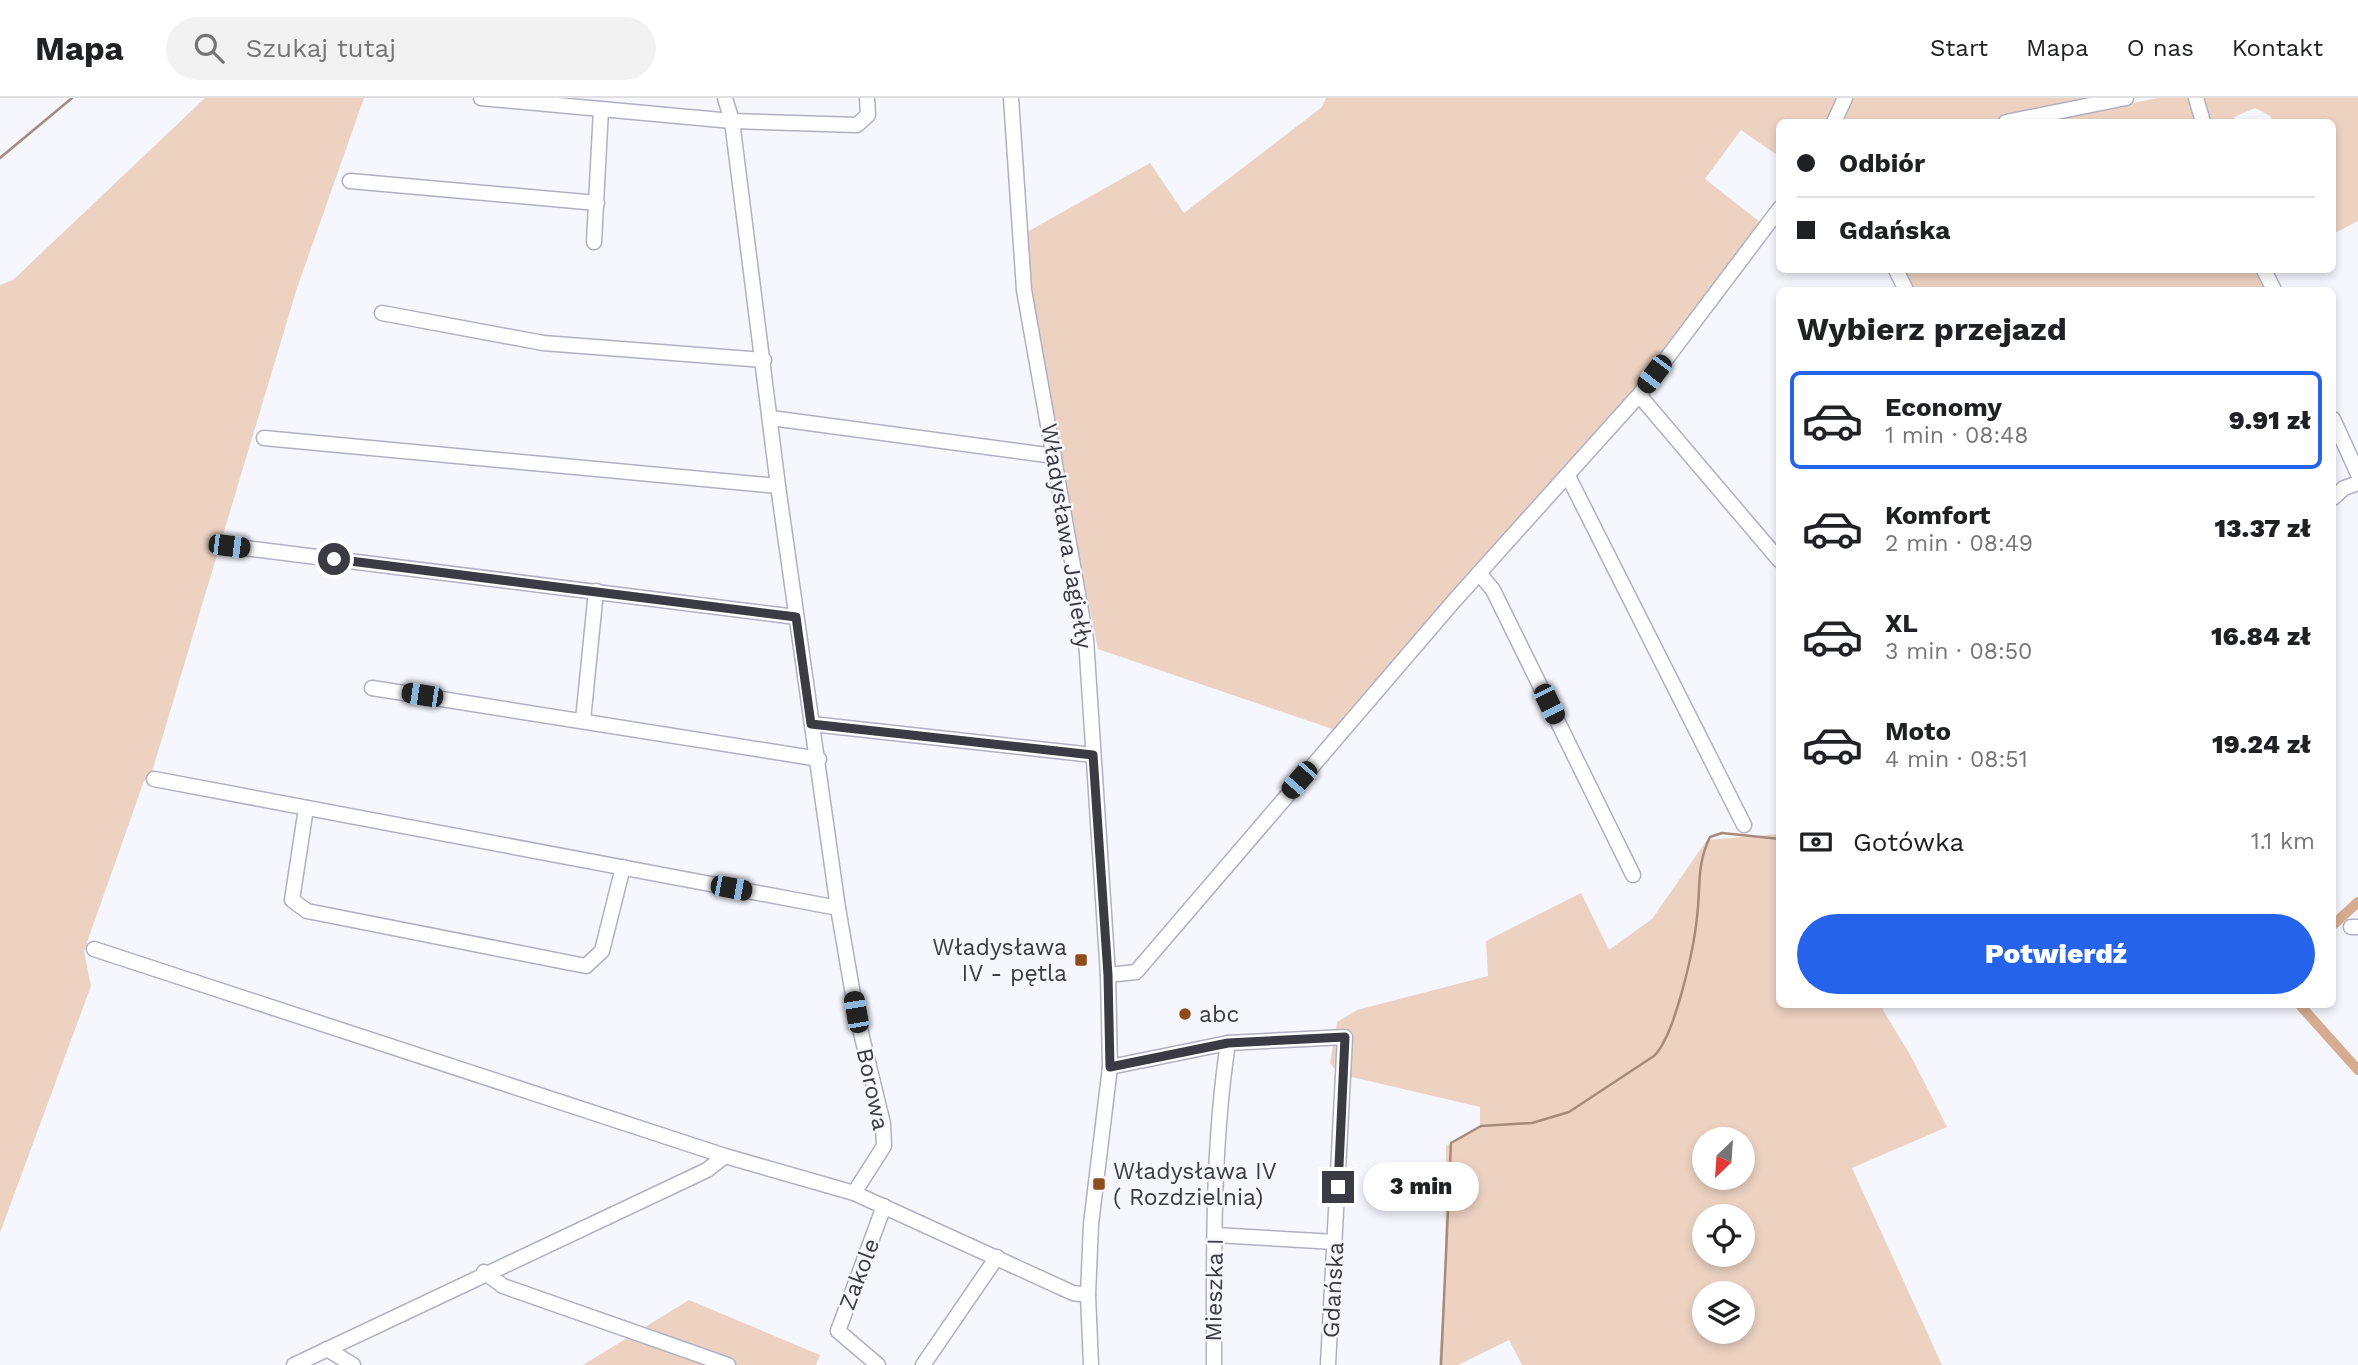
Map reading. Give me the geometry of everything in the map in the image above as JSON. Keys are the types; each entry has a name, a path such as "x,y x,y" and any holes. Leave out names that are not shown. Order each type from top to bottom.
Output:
{"street":[{"path":"481,98 732,121 857,125 868,115 867,98"},
{"name":"Borowa","path":"725,98 732,121 778,486 838,908 856,1012 883,1124 884,1146 854,1193"},
{"name":"Władysława Jagiełły","path":"1011,98 1024,290 1086,639 1108,975 1110,1067 1091,1224 1088,1295 1091,1365"},
{"path":"1835,119 1845,98"},
{"path":"2021,119 2126,98"},
{"path":"2196,98 2202,119"},
{"path":"594,242 601,108"},
{"path":"351,181 597,204"},
{"path":"1108,975 1136,972 1479,573 1639,395 1776,213"},
{"path":"382,313 543,343 764,360"},
{"path":"1639,395 1776,557"},
{"path":"771,418 1054,456"},
{"path":"2336,426 2358,474"},
{"path":"264,438 778,486"},
{"path":"1568,476 1744,825"},
{"path":"2336,495 2344,488 2358,483"},
{"path":"229,546 796,617"},
{"path":"1479,573 1493,590 1633,875"},
{"path":"583,720 596,591"},
{"path":"372,688 819,760"},
{"path":"811,724 1093,755"},
{"path":"154,779 838,908"},
{"path":"306,808 292,900 307,911 545,959 586,966 602,951 623,867"},
{"path":"94,949 725,1156 854,1193 1073,1293 1088,1295"},
{"name":"Gdańska","path":"1228,1043 1345,1037 1328,1365"},
{"path":"1110,1067 1228,1043"},
{"name":"Mieszka I","path":"1214,1365 1215,1235 1228,1043"},
{"path":"294,1365 484,1272 707,1170 725,1156"},
{"name":"Zakole","path":"878,1365 838,1331 884,1206"},
{"path":"1215,1235 1335,1242"},
{"path":"923,1365 997,1257"},
{"path":"484,1272 503,1286 728,1365"},
{"path":"327,1349 353,1365"}],"shaded area":[{"path":"205,98 364,98 297,288 152,772 144,781 84,951 91,986 0,1233 0,285 13,280"},
{"path":"1326,98 2097,98 2102,109 2158,98 2188,98 2195,119 1776,119 1776,154 1741,130 1705,179 1760,222 1639,395 1341,732 1098,649 1024,290 1018,237 1150,163 1184,213 1322,107"},
{"path":"2200,98 2358,98 2358,221 2336,232 2336,119 2272,119 2255,108 2234,117 2235,119 2207,119"},
{"path":"1901,273 2257,273 2264,287 1908,287"},
{"path":"1776,834 1776,1008 1882,1008 1912,1058 1947,1127 1852,1168 1942,1365 1522,1365 1509,1340 1458,1365 1439,1365 1445,1265 1446,1146 1480,1126 1480,1107 1339,1074 1330,1063 1337,1022 1357,1010 1488,976 1486,941 1581,893 1609,950 1652,919 1707,840"},
{"path":"689,1300 820,1355 816,1365 583,1365"}],"waterway":[{"path":"0,158 72,98"},
{"path":"1441,1365 1451,1143 1481,1126 1532,1123 1569,1112 1654,1056 1669,1030 1688,969 1695,931 1701,867 1710,837 1722,833 1776,839"},
{"path":"2336,922 2358,902"},
{"path":"2303,1008 2358,1070"}],"place":[{"name":"Władysława IV - pętla","path":"1081,960"},
{"name":"abc","path":"1185,1014"},
{"name":"Władysława IV ( Rozdzielnia)","path":"1099,1184"}],"route":[{"path":"334,559 796,617 811,724 1093,755 1108,975 1110,1067 1228,1043 1345,1037 1338,1187"}]}
